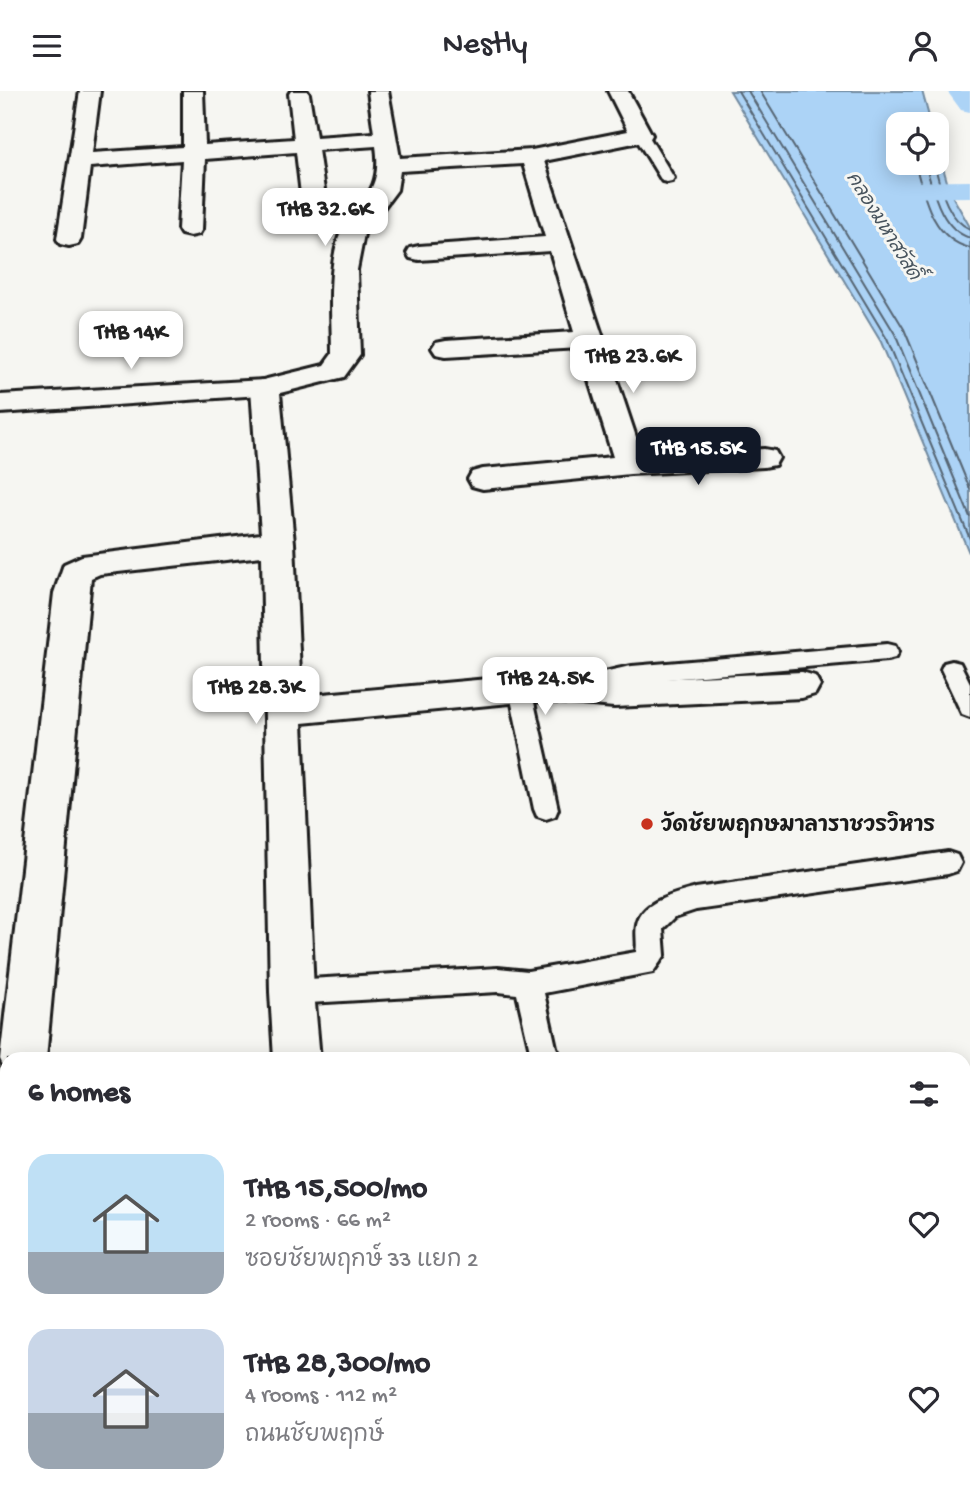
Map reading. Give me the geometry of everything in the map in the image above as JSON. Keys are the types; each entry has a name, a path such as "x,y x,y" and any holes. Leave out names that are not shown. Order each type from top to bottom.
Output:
{"street":[{"path":"69,239 90,91"},
{"path":"190,229 194,153 193,91"},
{"path":"0,404 265,388 334,371 346,355 344,270 352,233 385,190 390,165 379,91"},
{"path":"390,165 531,157 641,135 618,91"},
{"path":"299,94 314,203"},
{"path":"80,161 386,139"},
{"path":"531,157 630,465"},
{"path":"419,253 559,243"},
{"path":"446,348 590,339"},
{"path":"265,388 278,543 296,1052"},
{"path":"483,479 630,465 764,459"},
{"path":"24,1052 71,593 76,572 94,564 278,543"},
{"path":"285,711 520,689 549,688 614,694 802,685"}],"lane":[{"path":"641,135 667,179"},
{"path":"577,692 610,678 632,674 887,652"},
{"path":"952,669 970,708"},
{"path":"520,689 546,809"},
{"path":"292,992 498,980 528,983 643,963 651,955 650,925 666,909 696,898 948,863"},
{"path":"528,983 543,1052"}],"water":[{"name":"คลองมหาสวัสดิ์","path":"730,91 922,91 928,112 886,112 886,175 945,175 950,192 970,227 970,555 881,342"}],"waterway":[{"path":"959,91 970,105"},
{"name":"คลองมหาสวัสดิ์","path":"887,190 970,189"}],"place":[{"name":"วัดชัยพฤกษมาลาราชวรวิหาร","path":"647,824"}]}
